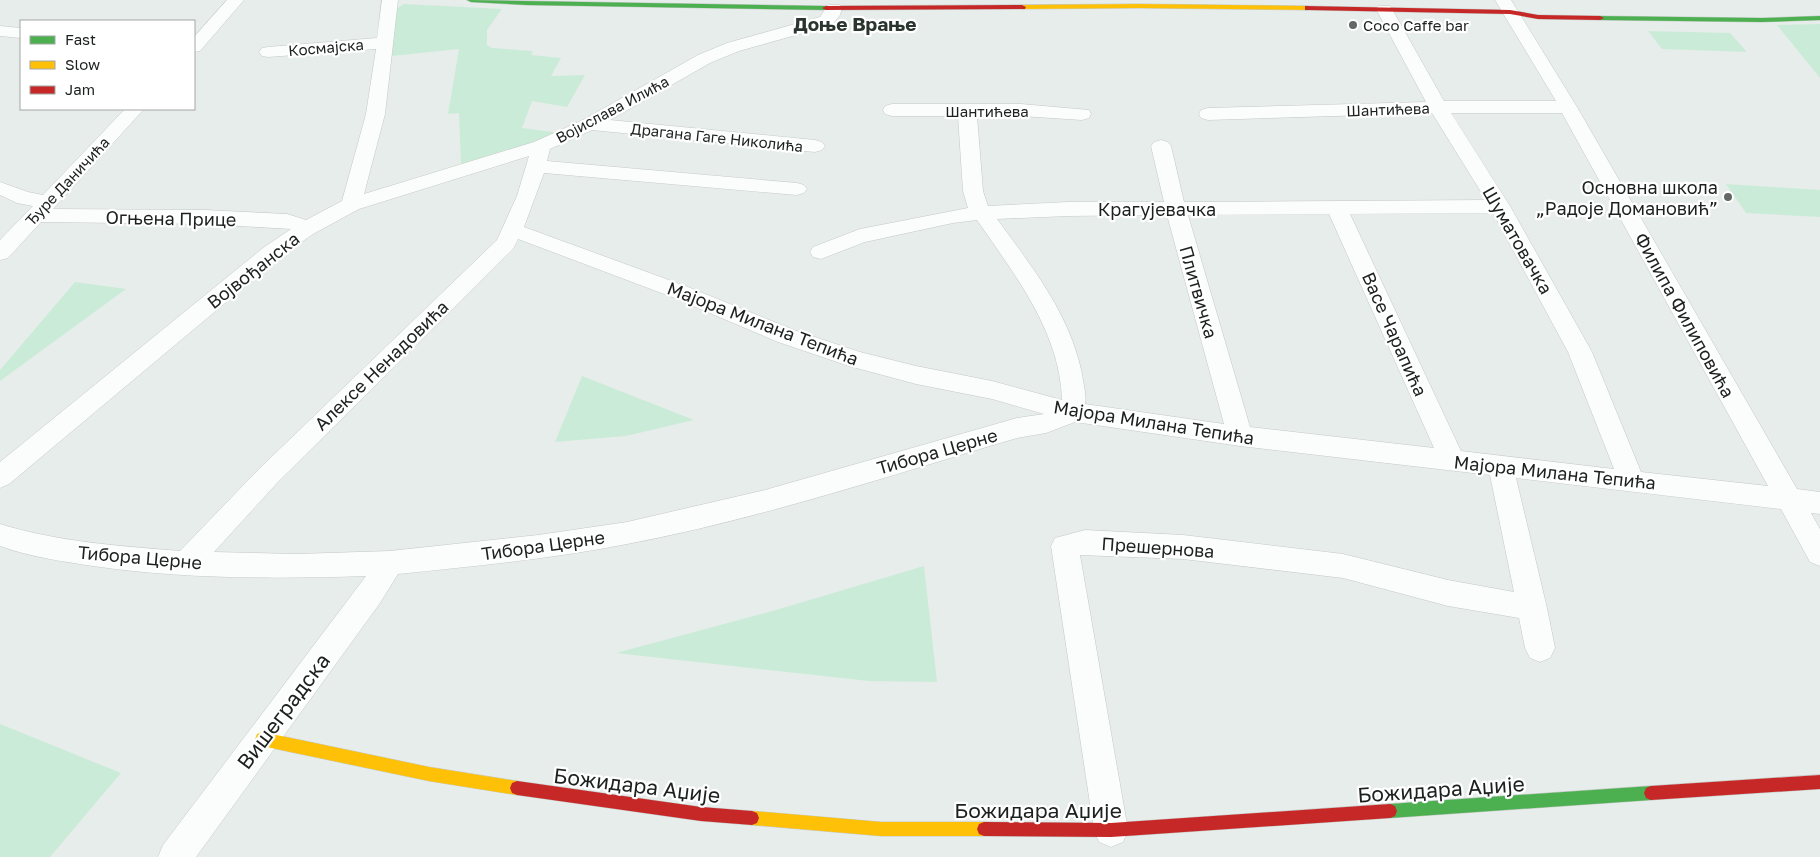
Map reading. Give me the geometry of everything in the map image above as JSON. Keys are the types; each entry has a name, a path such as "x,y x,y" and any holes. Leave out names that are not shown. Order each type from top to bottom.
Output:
{"main road":[{"path":"471,0 834,8 1139,6 1384,9 1507,6 1528,8 1761,11 1820,8"},
{"path":"1507,6 1538,17 1762,20 1820,18"},
{"name":"Божидара Аџије","path":"262,738 430,774 581,798 701,814 881,829 1111,830 1820,782"}],"street":[{"path":"195,46 236,0"},
{"path":"352,204 354,185 372,130 381,81 390,0"},
{"name":"Филипа Филиповића","path":"1507,6 1568,107 1820,554"},
{"name":"Војислава Илића","path":"352,204 539,156 590,124 704,59 733,47 826,21 832,15 834,8"},
{"name":"Шуматовачка","path":"1384,9 1438,108 1500,206 1580,352 1632,481"},
{"path":"0,31 20,33"},
{"name":"Космајска","path":"268,52 385,42"},
{"name":"Шантићева","path":"1208,114 1438,108 1568,107"},
{"name":"Ђуре Даничића","path":"0,253 134,110"},
{"name":"Шантићева","path":"892,110 967,112 1022,110 1082,114"},
{"path":"967,112 973,192 981,213 1043,300 1068,365 1074,398 1072,412"},
{"name":"Драгана Гаге Николића","path":"590,124 815,146"},
{"name":"Плитвичка","path":"1161,146 1176,209 1240,436"},
{"name":"Војислава Илића","path":"539,156 797,189"},
{"name":"Алексе Ненадовића","path":"186,563 268,476 506,244 513,230 539,156"},
{"name":"Огњена Прице","path":"0,188 24,198 41,208 287,221 294,222 306,229"},
{"name":"Војвођанска","path":"0,477 271,253 306,229 352,204"},
{"name":"Крагујевачка","path":"821,252 860,236 953,216 981,213 1068,210 1500,206"},
{"name":"Васе Чарапића","path":"1337,208 1452,460"},
{"name":"Мајора Милана Тепића","path":"513,230 680,292 786,336 856,360 916,375 992,390 1072,412 1240,436 1820,503"},
{"name":"Тибора Церне","path":"0,535 21,542 120,558 186,563 297,566 390,563 538,547 627,533 765,501 1017,428 1052,422 1072,412"},
{"path":"1501,467 1533,608 1540,648"},
{"name":"Прешернова","path":"1111,830 1065,546 1085,542 1182,547 1334,565 1379,574 1448,592 1533,608"},
{"name":"Вишеградска","path":"175,857 370,594 390,563"}],"green space":[{"path":"404,4 502,9 487,30 487,45 492,48 533,51 531,55 561,58 551,76 585,75 567,107 532,101 522,128 560,133 544,141 461,164 459,113 448,114 459,49 392,56 396,9"},
{"path":"1820,24 1820,78 1777,25"},
{"path":"1648,31 1730,33 1747,52 1662,49"},
{"path":"1726,184 1820,190 1820,217 1746,213"},
{"path":"75,282 126,289 0,381 0,370"},
{"path":"582,376 694,420 626,436 555,442"},
{"path":"924,566 937,682 869,681 616,653 776,610"},
{"path":"0,724 121,773 50,857 0,857"}],"traffic: fast":[{"path":"471,0 527,3 826,8"},
{"path":"1600,18 1762,20 1820,18"},
{"path":"1390,811 1651,793"}],"traffic: slow":[{"path":"1022,7 1308,8"},
{"path":"262,739 429,774 517,788"},
{"path":"752,818 881,829 984,829"}],"traffic: jam":[{"path":"826,8 1022,7"},
{"path":"1308,8 1452,10 1510,12 1538,17 1600,18"},
{"path":"1651,793 1820,782"},
{"path":"517,788 701,814 752,818"},
{"path":"984,829 1111,830 1390,811"}],"place":[{"name":"Coco Caffe bar","path":"1353,25"},
{"name":"Основна школа „Радоје Домановић”","path":"1728,197"}],"district":[{"name":"Доње Врање","path":"855,23"}]}
